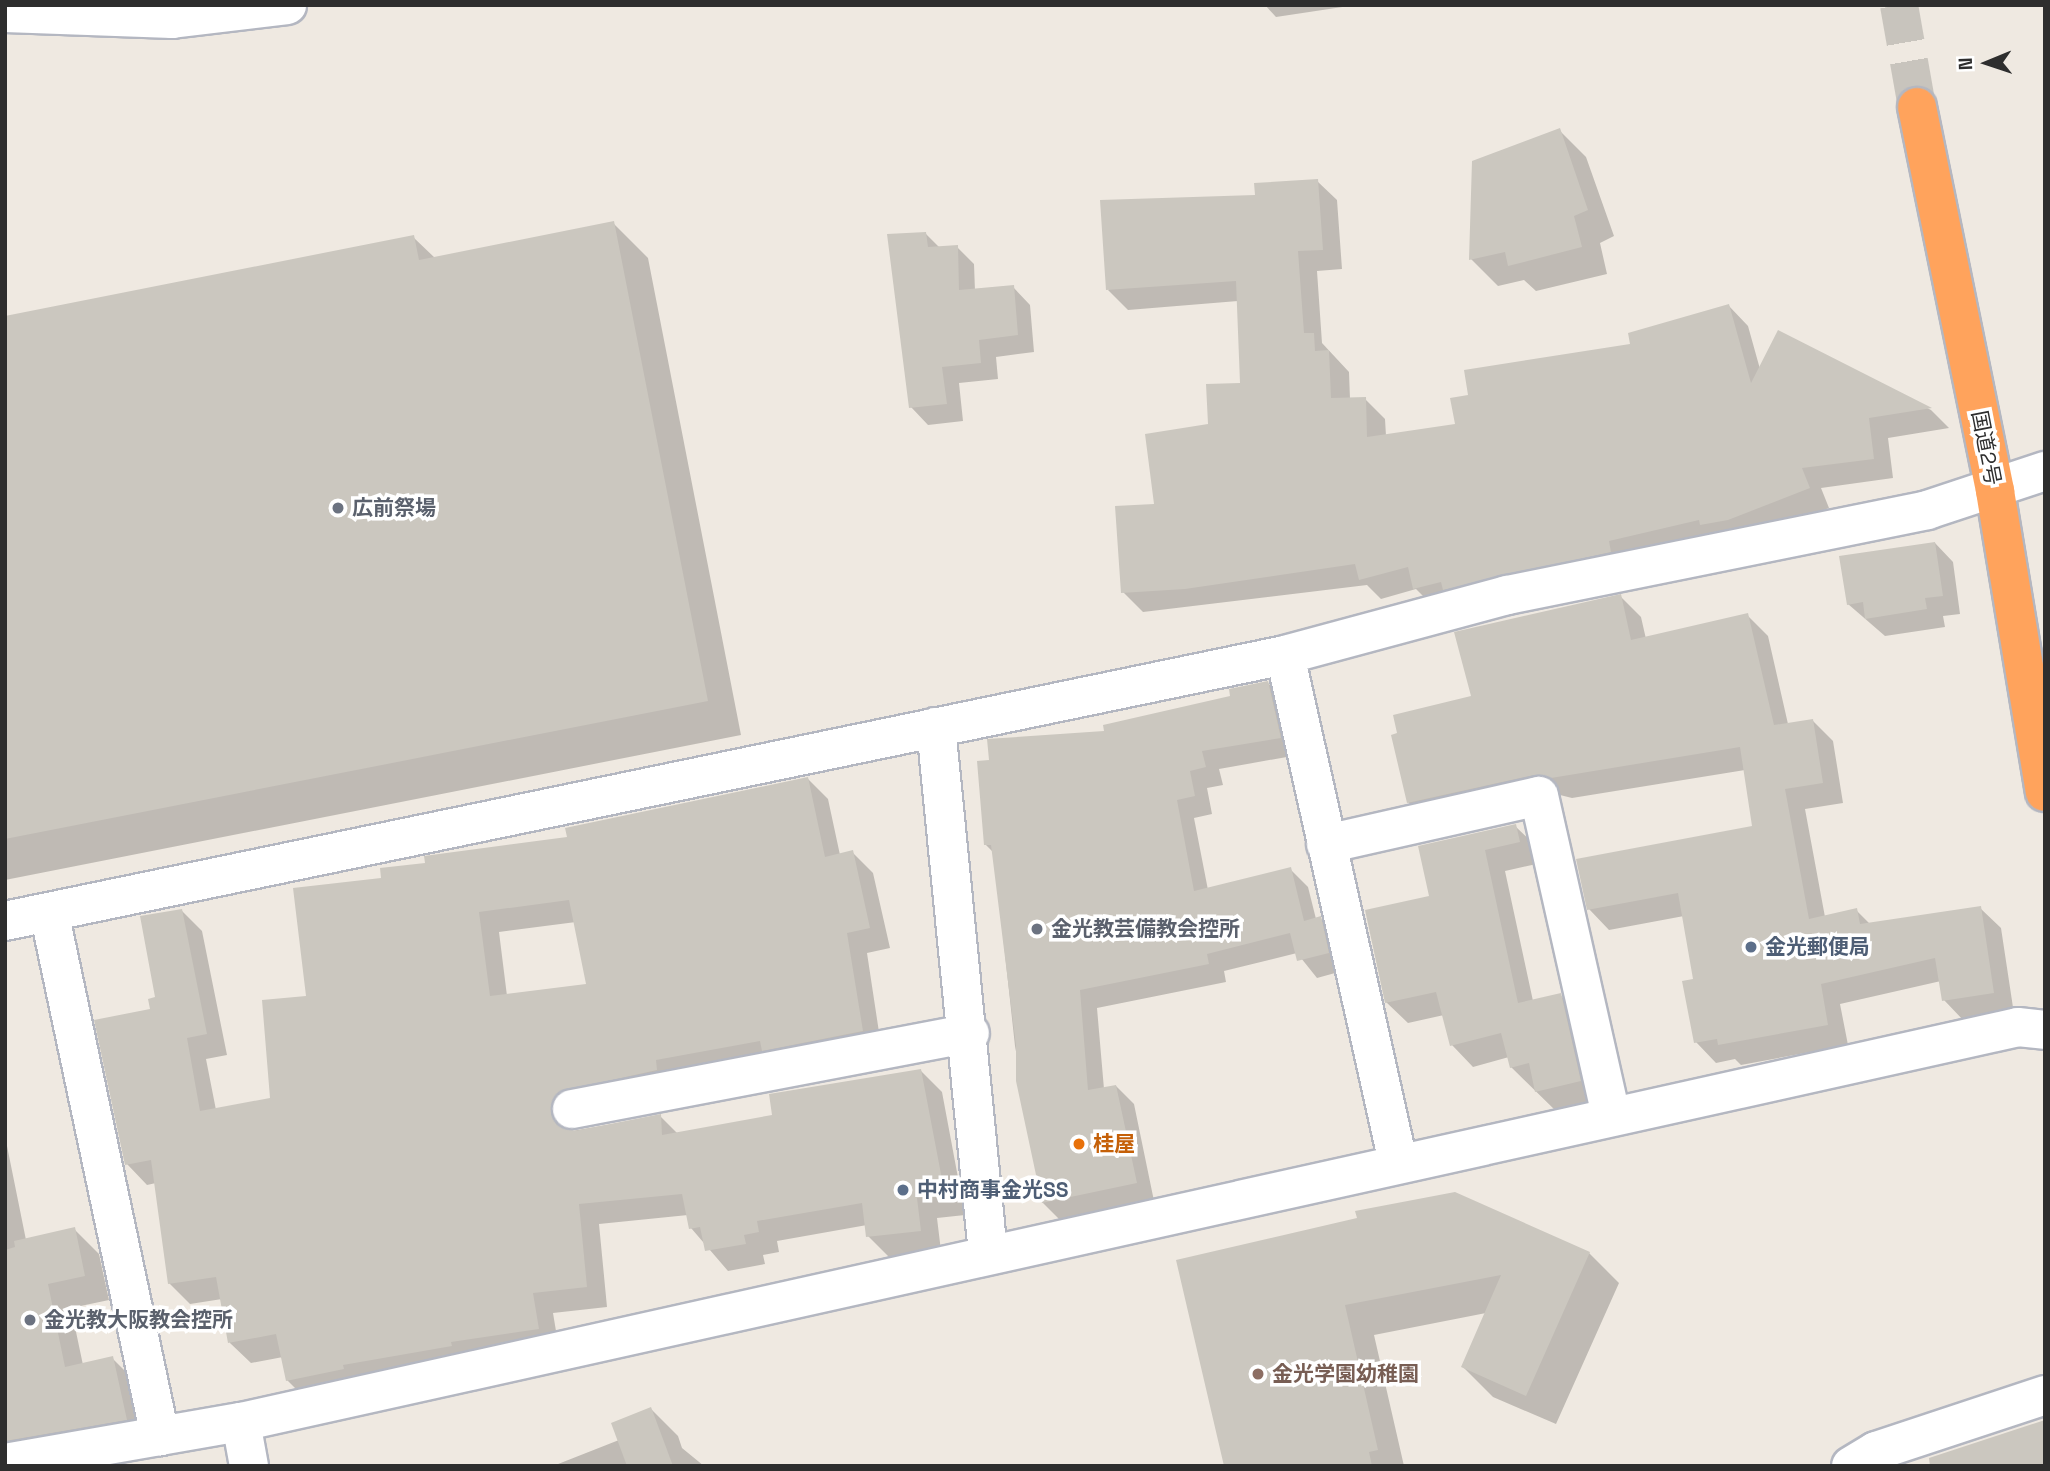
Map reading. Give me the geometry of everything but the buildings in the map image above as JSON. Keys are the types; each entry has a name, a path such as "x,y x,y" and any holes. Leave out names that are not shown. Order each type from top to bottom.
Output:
{"highway":[{"name":"国道2号","path":"1917,107 1995,491 2045,792"}],"street":[{"path":"5,13 172,19 287,5"},
{"path":"5,921 1285,655 1507,595 1927,510 1995,491 2045,471"},
{"path":"1285,655 1398,1162"},
{"path":"936,727 970,1033 988,1254"},
{"path":"1326,844 1539,796 1611,1116"},
{"path":"49,912 160,1436"},
{"path":"5,1463 241,1422 1398,1162 2018,1027 2045,1030"},
{"path":"572,1109 970,1033"},
{"path":"1851,1466 1876,1451 2045,1395"},
{"path":"241,1422 249,1466"}],"tunnel":[{"path":"1899,5 1917,107"}],"place":[{"name":"広前祭場","path":"338,508"},
{"name":"金光教芸備教会控所","path":"1037,929"},
{"name":"金光郵便局","path":"1751,947"},
{"name":"桂屋","path":"1079,1144"},
{"name":"中村商事金光SS","path":"903,1190"},
{"name":"金光教大阪教会控所","path":"30,1320"},
{"name":"金光学園幼稚園","path":"1258,1374"}]}
